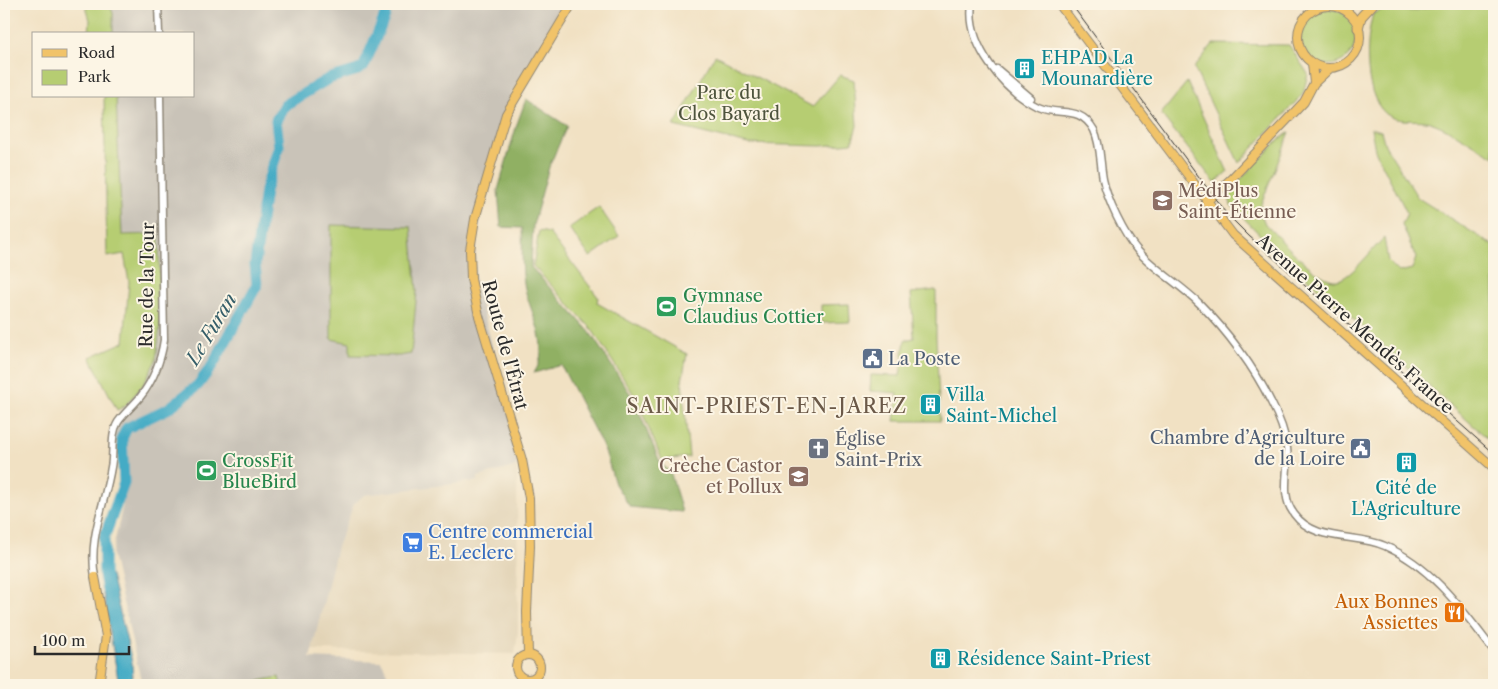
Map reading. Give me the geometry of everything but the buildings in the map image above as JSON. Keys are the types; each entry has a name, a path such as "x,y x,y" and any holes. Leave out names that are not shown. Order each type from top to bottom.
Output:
{"highway":[{"path":"1358,28 1361,16 1373,4"}],"main road":[{"name":"Route de l'Étrat","path":"528,655 527,612 530,546 528,498 522,460 479,316 471,279 470,250 475,219 506,114 572,4"},
{"name":"Avenue Pierre Mendès France","path":"1059,4 1206,202 1252,254 1494,468"},
{"path":"1206,202 1232,178 1304,102 1314,83 1329,69 1344,64 1352,58 1359,42 1358,28 1350,15 1335,5 1318,6 1307,15 1298,30 1299,47 1312,63 1329,69"},
{"path":"1312,63 1314,83"},
{"path":"95,576 106,636 99,685"},
{"path":"528,655 535,657 540,667 535,676 527,682 516,667 518,659 528,655"}],"street":[{"path":"158,4 159,32"},
{"path":"972,4 971,16 979,48 1011,88 1045,110 1070,111 1090,125 1097,138 1105,190 1138,251 1200,304 1227,336 1270,399 1285,435 1288,451 1286,491 1293,513 1302,522 1317,531 1364,539 1385,546 1406,558 1448,592 1494,651"},
{"name":"Rue de la Tour","path":"95,576 92,554 94,533 110,476 113,438 117,424 150,382 158,366 164,340 160,98"}],"shaded area":[{"path":"109,4 563,4 510,96 476,238 475,281 515,430 517,466 478,477 478,481 364,495 354,504 337,547 310,658 381,661 386,670 389,685 142,685 112,554 126,490 117,446 113,436 119,413 143,385 158,234 122,235 116,98 195,98 195,32 113,32 113,13"},
{"path":"517,466 518,632 515,654 311,650 337,547 354,504 364,495 478,481 478,477"}],"green space":[{"path":"85,4 109,4 113,13 113,32 89,32 90,20"},
{"path":"1444,4 1494,4 1494,157 1441,126 1423,121 1401,120 1391,117 1382,109 1370,85 1368,39 1373,14 1382,10 1413,11"},
{"path":"1328,9 1339,11 1348,17 1354,26 1356,37 1354,48 1348,57 1339,63 1328,65 1317,63 1308,57 1302,48 1300,37 1302,26 1308,17 1317,11"},
{"path":"1213,44 1289,45 1308,74 1303,94 1239,163 1194,68"},
{"name":"Parc du Clos Bayard","path":"715,55 813,107 840,75 854,80 857,126 852,143 821,146 748,144 674,126"},
{"path":"1187,82 1228,172 1215,183 1161,114"},
{"path":"104,98 116,98 122,235 159,234 160,326 156,360 143,385 125,406 117,410 90,357 124,342 129,282 124,254 107,257"},
{"path":"526,99 567,126 549,167 533,225 531,267 589,331 633,398 660,462 671,474 682,512 630,507 615,484 605,451 561,365 534,373 541,351 538,328 524,283 522,228 501,227 498,190"},
{"path":"1371,128 1381,131 1385,145 1418,198 1494,246 1494,444 1271,246 1231,205 1228,192 1281,138 1290,132 1261,204 1261,214 1265,224 1310,267 1330,279 1338,280 1350,274 1384,238 1388,261 1399,272 1412,269 1416,258 1402,224 1407,213 1375,150"},
{"path":"599,207 619,236 590,257 569,228"},
{"path":"331,225 411,227 417,291 411,354 399,356 350,355 350,343 331,339"},
{"path":"539,231 549,233 598,297 597,303 687,354 682,381 689,457 662,460 636,398 591,328 533,266"},
{"path":"936,290 940,421 894,421 898,393 870,391 871,375 900,376 905,340 914,338 911,293"},
{"path":"849,304 850,322 821,323 821,305"},
{"path":"279,677 281,685 238,685"}],"water":[{"path":"111,575 132,662 133,685 119,685 100,576"}],"waterway":[{"name":"Le Furan","path":"107,590 104,574 104,538 124,483 122,438 127,428 169,408 198,385 212,366 257,285 255,264 265,191 279,146 276,120 285,105 328,79 358,70 364,66 385,16 385,4"}],"tram line":[{"path":"1071,4 1225,212 1249,236 1494,454"}],"place":[{"name":"EHPAD La Mounardière","path":"1025,68"},
{"name":"MédiPlus Saint-Étienne","path":"1162,201"},
{"name":"Gymnase Claudius Cottier","path":"667,306"},
{"name":"La Poste","path":"872,359"},
{"name":"Villa Saint-Michel","path":"930,405"},
{"name":"Chambre d’Agriculture de la Loire","path":"1361,448"},
{"name":"Église Saint-Prix","path":"819,449"},
{"name":"Cité de L'Agriculture","path":"1406,463"},
{"name":"CrossFit BlueBird","path":"206,471"},
{"name":"Crèche Castor et Pollux","path":"798,476"},
{"name":"Centre commercial E. Leclerc","path":"412,542"},
{"name":"Aux Bonnes Assiettes","path":"1454,612"},
{"name":"Résidence Saint-Priest","path":"941,659"}],"district":[{"name":"SAINT-PRIEST-EN-JAREZ","path":"767,406"}]}
